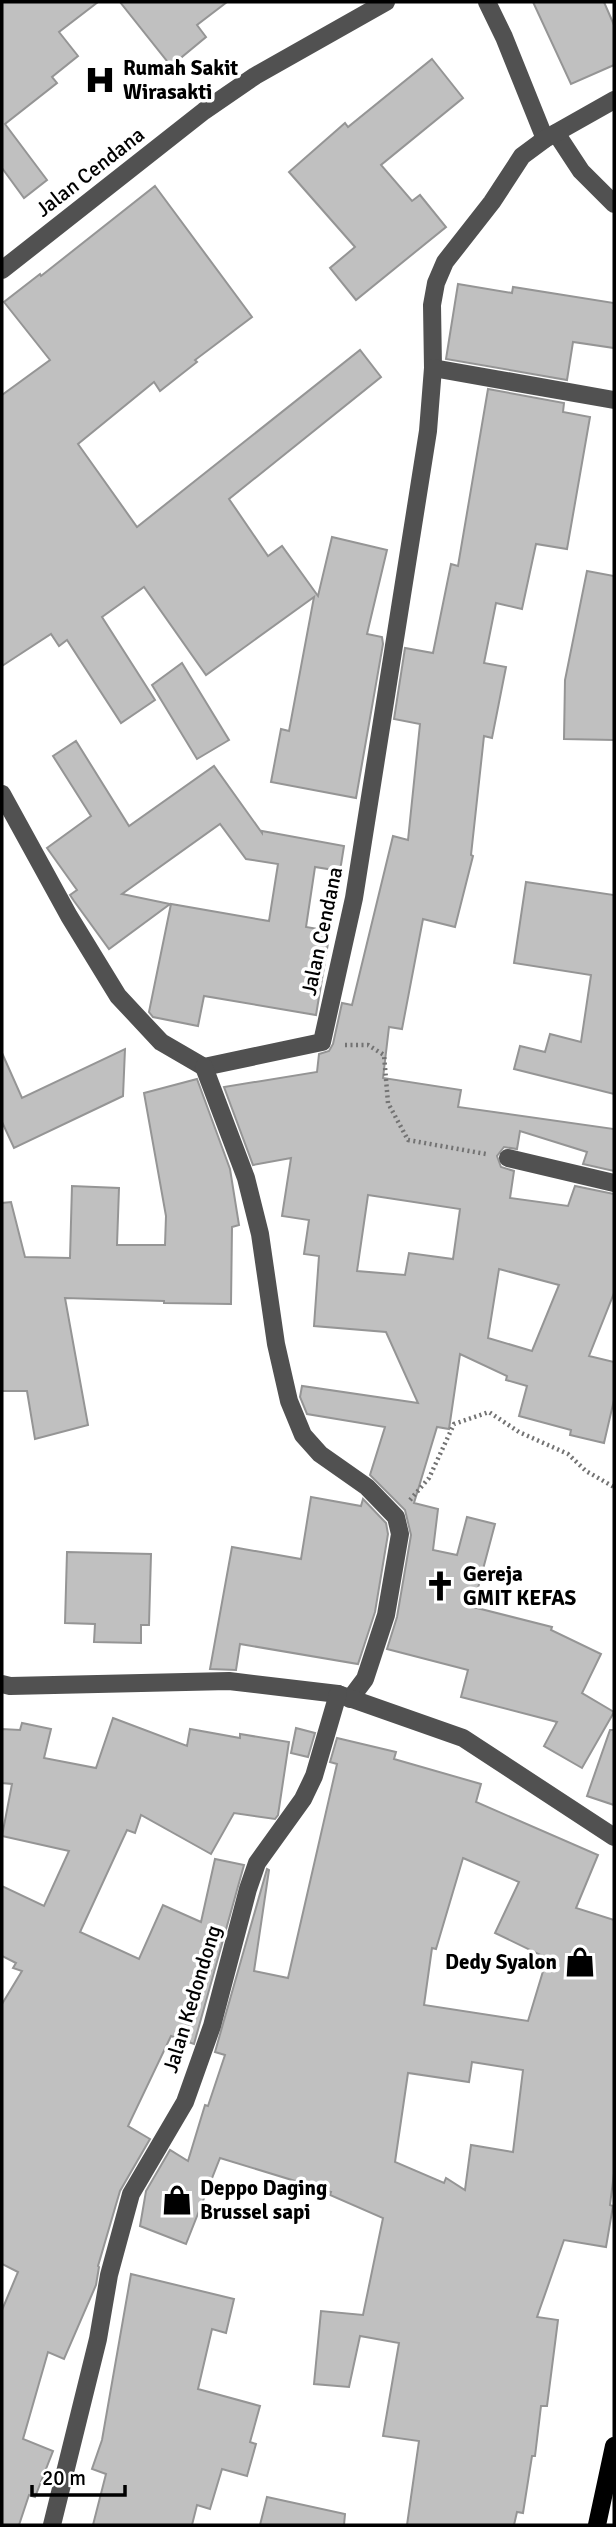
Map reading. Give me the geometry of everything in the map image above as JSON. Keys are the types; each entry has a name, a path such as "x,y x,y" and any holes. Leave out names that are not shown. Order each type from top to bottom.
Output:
{"main road":[{"path":"597,2525 614,2446"}],"street":[{"name":"Jalan Cendana","path":"2,270 174,134 245,83 386,2"},
{"path":"487,2 550,136 614,204"},
{"name":"Jalan Cendana","path":"321,1042 354,898 428,431 433,368 432,305 436,283 445,262 492,202 522,156 550,136 614,100"},
{"path":"433,368 614,400"},
{"path":"2,794 118,996 161,1042 204,1067 246,1178 260,1234 276,1344 289,1401 303,1435 320,1454 367,1487 396,1517"},
{"path":"204,1067 321,1042"},
{"path":"508,1158 614,1183"},
{"name":"Jalan Kedondong","path":"52,2525 98,2339 109,2275 131,2194 185,2102 212,2026 257,1863 303,1799 344,1697 365,1679 386,1615 400,1534 396,1517"},
{"path":"2,1684 23,1686 229,1681 344,1697 463,1738 614,1837"}],"path":[{"path":"321,1042 368,1045 384,1055 388,1103 408,1140 508,1158"},
{"path":"396,1517 429,1478 454,1424 489,1412 519,1432 568,1454 586,1471 614,1487"}],"building":[{"path":"2,2 98,2 59,32 78,56 52,77 57,83 5,124 47,180 24,198 2,168"},
{"path":"120,2 227,2 197,25 206,37 171,66"},
{"path":"533,2 604,2 614,25 614,65 571,84"},
{"path":"432,59 463,98 381,165 412,201 420,195 446,227 356,300 330,268 355,247 289,172 345,123 348,127"},
{"path":"155,186 252,317 195,360 197,362 160,391 154,382 78,444 137,527 360,350 381,377 229,499 268,556 282,546 318,596 332,537 387,550 367,634 382,637 383,644 356,798 271,782 281,729 289,731 314,597 206,675 144,587 102,617 155,700 121,723 67,640 59,646 51,634 2,666 2,395 50,360 4,302"},
{"path":"458,284 512,293 513,287 614,303 614,348 573,342 567,380 446,359"},
{"path":"488,389 564,403 563,412 590,417 567,549 536,544 522,609 496,603 484,663 506,667 492,738 484,736 473,856 455,927 423,919 402,1029 389,1027 383,1078 461,1090 458,1107 614,1129 614,1171 583,1164 587,1152 520,1131 517,1149 504,1147 497,1156 501,1167 514,1171 510,1198 568,1206 575,1186 614,1194 614,1293 589,1356 614,1362 614,1400 604,1443 570,1435 571,1430 519,1416 527,1386 506,1380 507,1376 460,1354 449,1429 437,1427 414,1503 438,1509 433,1550 457,1555 467,1517 495,1524 473,1607 552,1627 551,1630 601,1654 582,1693 614,1712 582,1768 544,1746 557,1722 461,1697 468,1670 387,1649 397,1617 411,1535 405,1510 370,1475 385,1427 307,1414 300,1397 302,1386 418,1403 386,1332 314,1326 319,1256 304,1254 309,1220 282,1216 291,1158 253,1165 224,1087 317,1072 319,1054 329,1051 333,1044 342,1003 352,1005 393,836 408,840 420,724 394,719 405,648 433,653 451,564 458,566","holes":["368,1195 460,1209 453,1259 409,1253 405,1275 357,1271","499,1269 559,1285 532,1351 488,1338"]},
{"path":"587,571 614,576 614,740 564,739 565,680"},
{"path":"182,663 229,740 197,759 152,685"},
{"path":"76,741 129,826 214,766 262,833 344,846 340,871 315,867 306,927 330,931 316,1015 204,996 198,1026 153,1017 149,1012 171,904 269,921 278,864 246,859 220,824 122,894 170,904 109,949 70,895 77,890 47,848 91,816 53,756"},
{"path":"526,882 614,895 614,1094 514,1069 520,1046 545,1052 550,1034 581,1042 591,975 514,963"},
{"path":"125,1049 123,1096 14,1148 2,1122 2,1053 22,1098"},
{"path":"197,1079 230,1169 239,1225 232,1227 231,1304 65,1298 88,1425 35,1439 27,1391 2,1391 2,1203 11,1202 25,1257 70,1258 72,1186 119,1188 117,1245 165,1245 166,1216 144,1093"},
{"path":"311,1497 361,1506 363,1499 386,1523 388,1534 375,1612 358,1664 240,1644 236,1670 210,1669 232,1547 301,1559"},
{"path":"67,1552 151,1554 149,1625 141,1625 141,1643 94,1642 95,1624 65,1623"},
{"path":"113,1718 187,1746 190,1729 240,1738 240,1734 289,1742 278,1815 275,1819 234,1813 211,1854 141,1815 135,1833 127,1830 80,1932 139,1959 163,1905 201,1922 215,1859 244,1865 194,2044 171,2036 128,2126 150,2139 120,2191 98,2266 96,2285 64,2359 48,2352 23,2439 53,2451 35,2497 29,2495 19,2525 2,2525 2,2310 18,2272 2,2264 2,2004 22,1971 13,1968 16,1963 2,1956 2,1886 44,1906 69,1851 2,1836 12,1784 2,1783 2,1729 20,1730 22,1723 51,1729 44,1758 96,1768"},
{"path":"296,1728 315,1733 308,1757 291,1753"},
{"path":"610,1730 614,1730 614,1805 587,1796"},
{"path":"337,1738 396,1752 394,1759 481,1784 476,1802 598,1855 576,1908 614,1920 614,2173 610,2205 613,2206 606,2247 564,2240 537,2317 558,2320 547,2406 541,2406 535,2456 532,2456 523,2513 517,2512 514,2525 407,2525 419,2441 383,2436 399,2343 360,2336 349,2387 314,2384 321,2311 363,2315 383,2218 330,2195 331,2192 220,2158 186,2244 140,2226 146,2191 170,2150 188,2161 205,2105 208,2106 225,2055 215,2052 267,1869 269,1870 254,1971 288,1978 337,1764 330,1762","holes":["463,1858 519,1882 495,1933 547,1958 528,2021 424,2005 432,1948 436,1949","472,2062 523,2070 513,2152 471,2145 465,2190 446,2178 444,2183 395,2162 408,2073 469,2082"]},
{"path":"131,2274 234,2299 226,2333 212,2329 198,2389 260,2406 250,2442 256,2444 247,2476 222,2469 210,2509 197,2505 192,2525 93,2525 106,2474 92,2469 102,2440"},
{"path":"267,2497 345,2514 344,2525 260,2525"}],"place":[{"name":"Rumah Sakit Wirasakti","path":"100,80"},
{"name":"Gereja GMIT KEFAS","path":"440,1586"},
{"name":"Dedy Syalon","path":"580,1962"},
{"name":"Deppo Daging Brussel sapi","path":"177,2200"}]}
